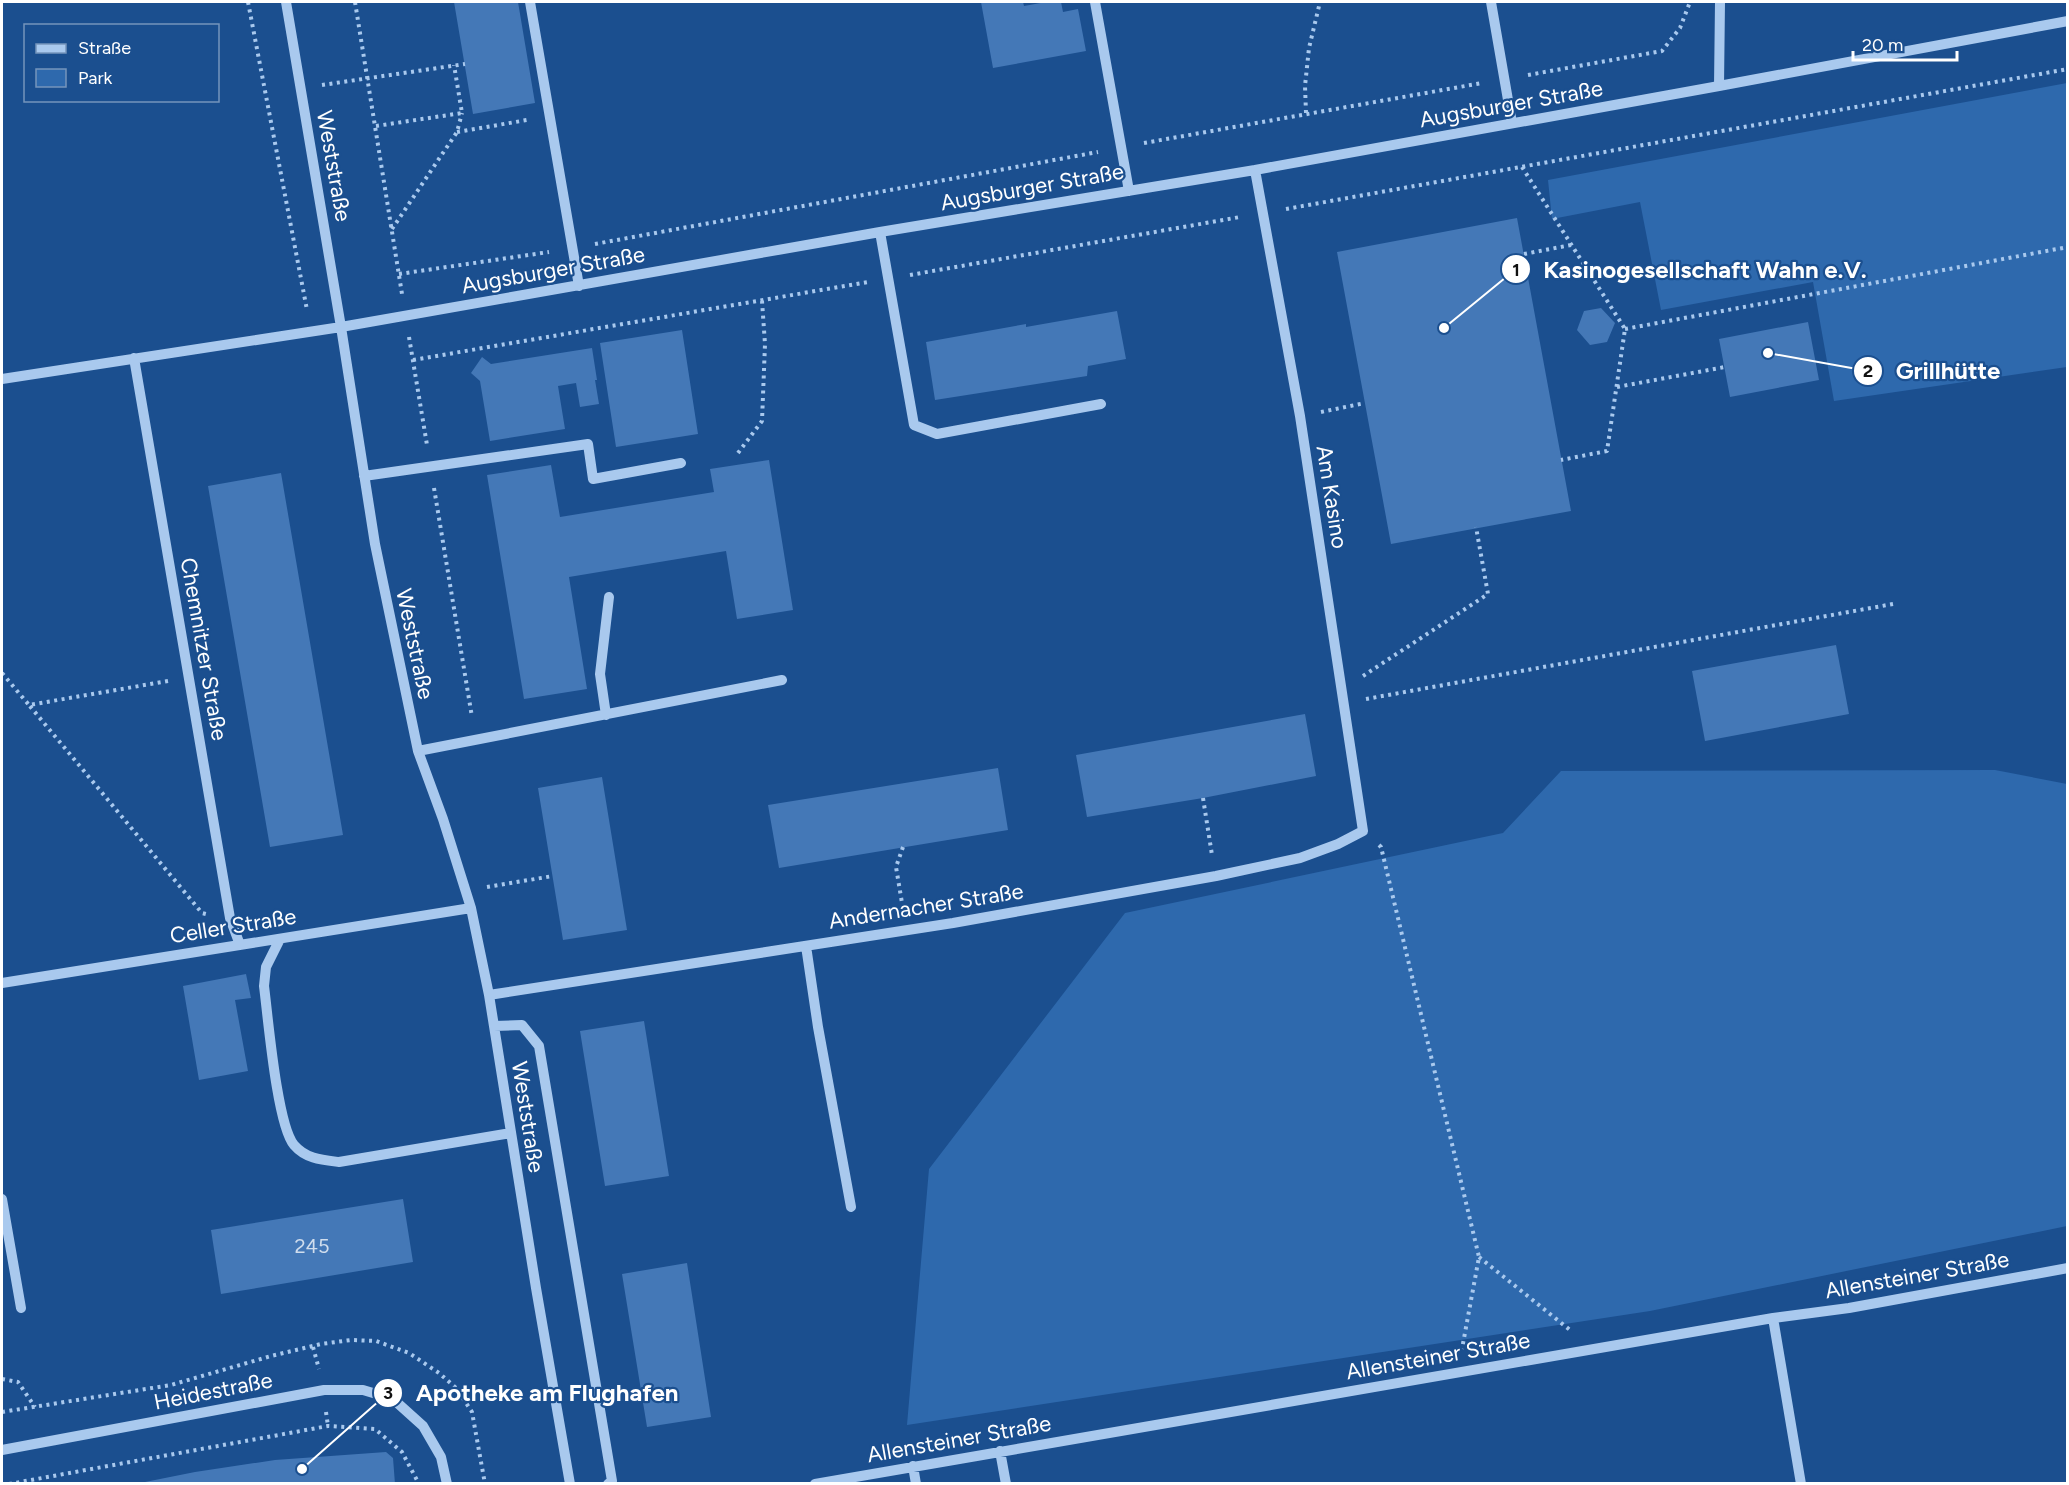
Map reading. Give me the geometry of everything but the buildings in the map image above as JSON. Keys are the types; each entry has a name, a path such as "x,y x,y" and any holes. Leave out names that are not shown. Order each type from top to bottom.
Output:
{"street":[{"name":"Weststraße","path":"286,2 379,567 418,751 443,819 471,908 489,995 570,1484"},
{"path":"530,2 579,286"},
{"path":"1095,2 1129,191"},
{"path":"1491,2 1512,123"},
{"path":"1719,86 1720,2"},
{"name":"Augsburger Straße","path":"2,379 341,327 880,232 1255,170 2067,21"},
{"name":"Am Kasino","path":"1255,170 1300,416 1363,831"},
{"path":"880,232 914,425 937,434 1101,404"},
{"name":"Chemnitzer Straße","path":"134,358 230,918 240,945"},
{"path":"364,476 588,444 593,479 681,463"},
{"path":"606,715 600,674 609,597"},
{"path":"418,751 782,680"},
{"name":"Andernacher Straße","path":"489,995 907,930 1216,876 1300,858 1338,844 1363,831"},
{"name":"Celler Straße","path":"2,983 471,908"},
{"path":"280,939 266,967 264,986 282,1117 293,1144 311,1159 339,1162 512,1134"},
{"path":"806,946 818,1027 851,1207"},
{"path":"494,1026 522,1025 539,1046 612,1481 608,1484"},
{"path":"2,1199 21,1308"},
{"name":"Allensteiner Straße","path":"815,1484 1773,1318 1849,1308 2067,1268"},
{"path":"1773,1318 1801,1484"},
{"name":"Heidestraße","path":"2,1450 324,1390 363,1390 393,1399 423,1426 441,1457 447,1484"},
{"path":"1000,1451 1006,1484"},
{"path":"913,1466 916,1484"}],"path":[{"path":"248,2 311,332"},
{"path":"355,2 476,741"},
{"path":"1306,113 1305,86 1309,48 1320,2"},
{"path":"399,274 572,248 1306,113 1662,51 1680,28 1690,2"},
{"path":"301,88 465,64"},
{"path":"392,229 457,132 462,113 454,65"},
{"path":"376,126 462,113"},
{"path":"457,132 550,116"},
{"path":"1522,166 1625,328 1607,451 1562,460"},
{"path":"1524,254 1572,245"},
{"path":"1625,328 2067,247"},
{"path":"738,453 762,421 765,344 762,301"},
{"path":"1617,387 1725,367"},
{"path":"1300,416 1365,403"},
{"path":"1342,689 1488,594 1476,527"},
{"path":"1344,703 1893,604"},
{"path":"2,673 202,914 230,918"},
{"path":"29,705 189,678"},
{"path":"1203,798 1216,876"},
{"path":"1363,831 1381,847 1479,1257 1458,1373"},
{"path":"903,847 896,867 907,930"},
{"path":"465,891 552,876"},
{"path":"1479,1257 1594,1350"},
{"path":"2,1379 18,1382 35,1407"},
{"path":"9,1484 328,1426 375,1429 402,1452 419,1484"}],"green space":[{"path":"2067,83 2067,367 1834,401 1813,282 1661,310 1640,202 1552,219 1548,180"},
{"path":"1995,770 2067,784 2067,1226 1650,1311 907,1425 929,1169 1125,913 1503,833 1561,771"}],"place":[{"name":"Kasinogesellschaft Wahn e.V.","path":"1444,328"},
{"name":"Grillhütte","path":"1768,353"},
{"name":"Apotheke am Flughafen","path":"302,1469"}]}
